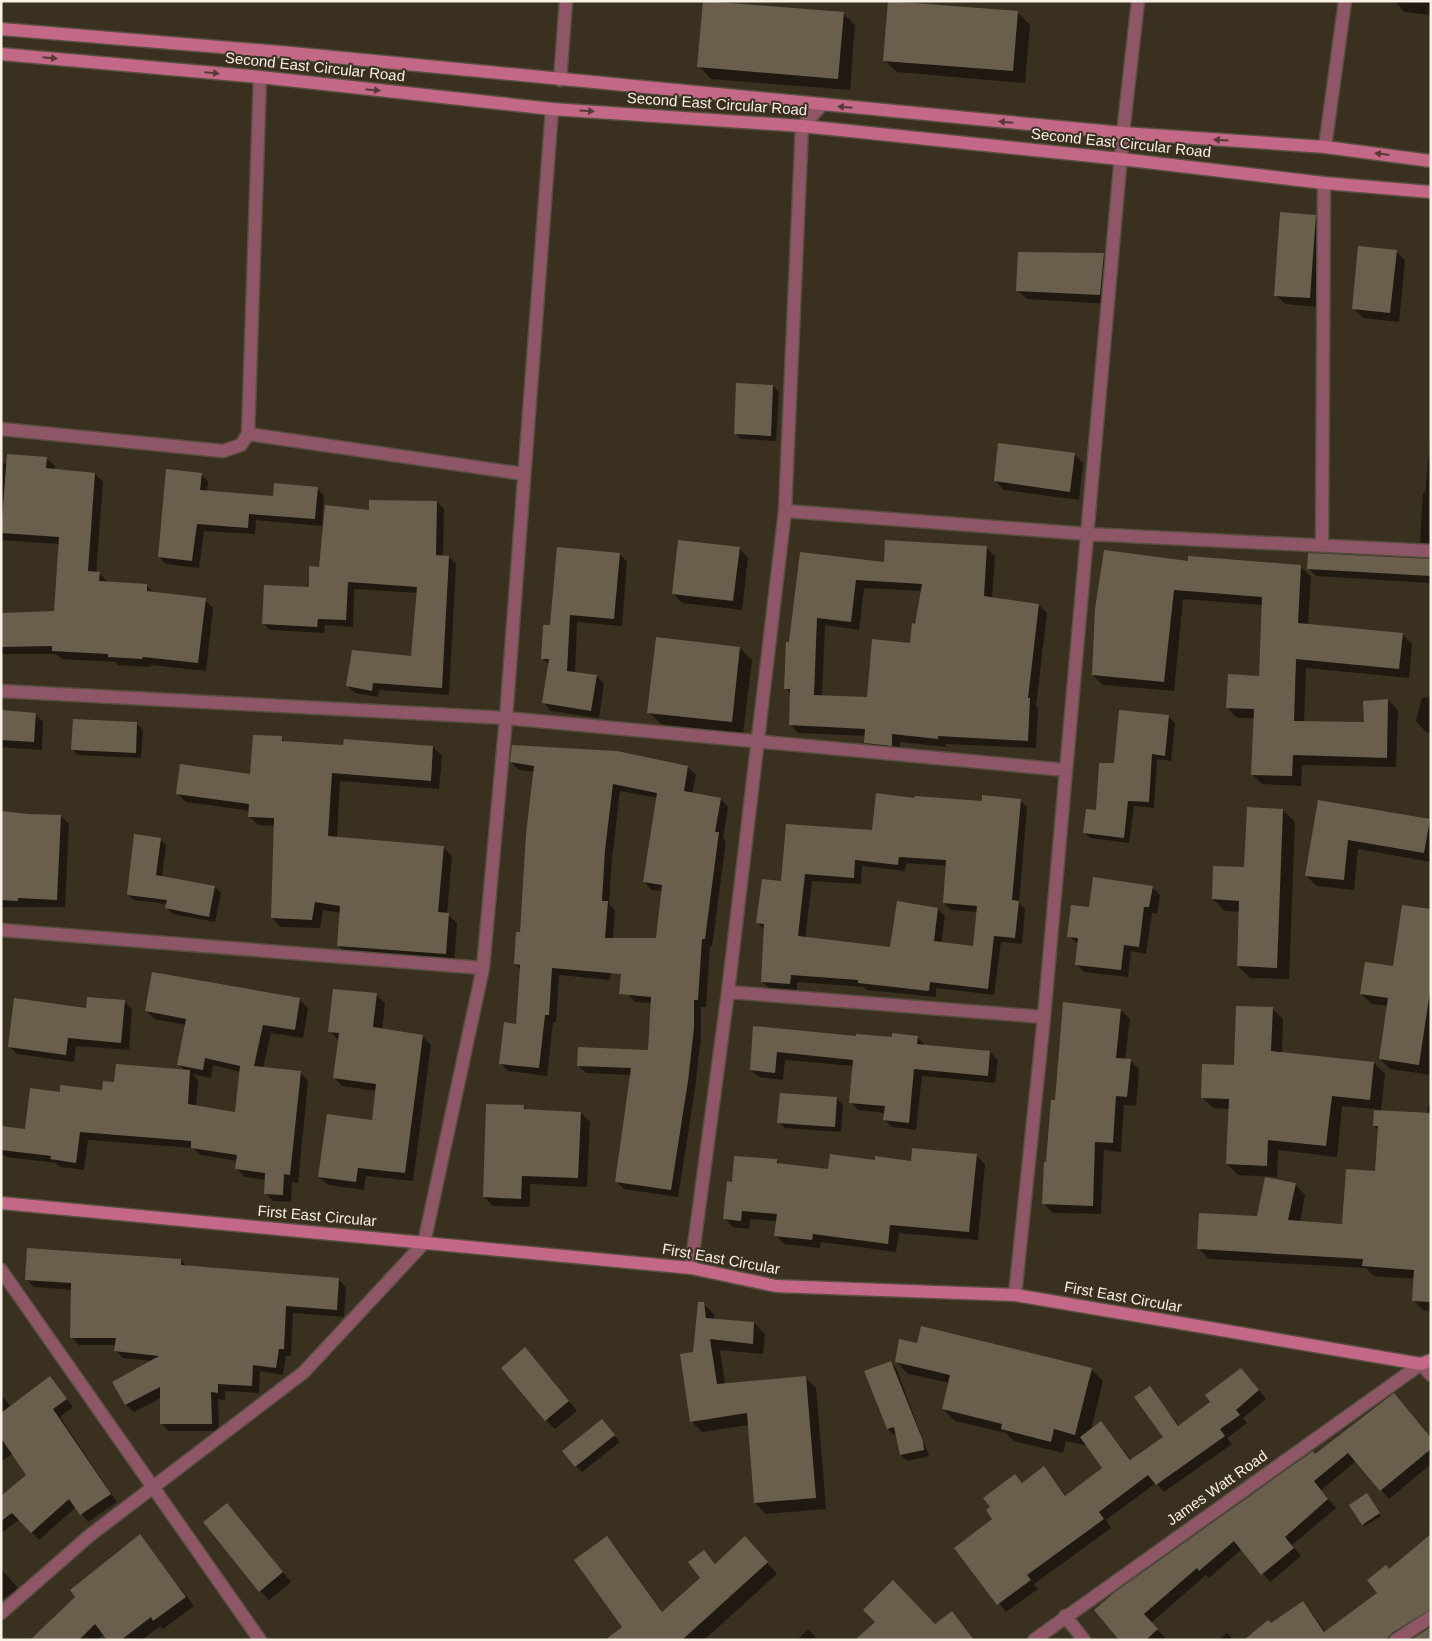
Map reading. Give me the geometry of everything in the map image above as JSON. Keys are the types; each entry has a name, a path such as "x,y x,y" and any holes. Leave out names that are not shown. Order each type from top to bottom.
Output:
{"main road":[{"name":"Second East Circular Road","path":"1,29 291,53 1123,133 1325,147 1431,161"},
{"name":"Second East Circular Road","path":"1,54 260,78 552,109 802,126 1121,159 1324,184 1431,192"},
{"name":"First East Circular","path":"1,1203 691,1268 776,1286 1015,1295 1426,1362"}],"street":[{"path":"560,80 566,1"},
{"path":"1015,1295 1044,1017 1123,133 1138,1"},
{"path":"1325,147 1345,1"},
{"path":"1,429 223,451 241,445 248,434 260,78"},
{"path":"691,1268 728,992 785,510 802,126 822,104"},
{"path":"1,1613 88,1536 154,1488 304,1372 424,1243 483,968 506,718 552,109"},
{"path":"1322,546 1324,184"},
{"path":"248,434 524,474"},
{"path":"785,510 1087,534 1431,551"},
{"path":"1,691 506,718 757,743 1066,770"},
{"path":"1,930 483,968"},
{"path":"728,992 1044,1017"},
{"path":"1,1270 260,1640"},
{"path":"1426,1362 1431,1375"},
{"name":"James Watt Road","path":"1034,1640 1065,1616 1426,1362"},
{"path":"1065,1616 1084,1640"},
{"path":"1396,1640 1431,1617"}],"building":[{"path":"703,1 844,12 838,79 697,67"},
{"path":"888,1 1018,11 1013,71 883,61"},
{"path":"1280,212 1316,215 1310,298 1274,296"},
{"path":"1358,246 1397,250 1390,313 1352,309"},
{"path":"1018,252 1104,253 1100,295 1016,291"},
{"path":"736,383 773,385 771,436 734,434"},
{"path":"998,443 1075,453 1070,492 994,481"},
{"path":"7,454 47,457 46,468 95,473 88,571 100,572 99,581 147,584 147,591 206,598 198,663 143,657 142,659 108,657 108,654 52,651 52,646 1,647 1,613 54,611 59,537 1,533"},
{"path":"166,469 202,473 200,490 273,496 274,483 318,487 315,519 249,514 248,528 197,524 192,561 158,557"},
{"path":"369,500 437,501 436,555 449,556 442,688 373,683 372,691 346,686 352,650 411,656 417,587 348,582 346,620 318,619 317,627 262,624 264,585 309,587 309,566 319,567 325,505 369,510"},
{"path":"678,540 740,547 733,601 672,594"},
{"path":"885,540 987,546 984,596 1039,604 1028,698 1030,698 1028,741 938,736 938,739 892,734 892,746 864,743 865,729 789,725 790,689 784,689 786,642 789,642 800,552 884,562","holes":["856,580 922,584 915,624 912,623 910,643 872,639 867,697 814,695 817,618 851,622"]},
{"path":"557,547 620,553 614,619 570,615 567,671 597,675 591,711 542,703 549,659 541,659 543,625 550,625"},
{"path":"1104,550 1188,561 1188,556 1301,565 1298,623 1403,633 1399,669 1296,659 1294,721 1364,722 1363,701 1388,699 1387,758 1293,755 1292,776 1251,775 1254,709 1226,708 1228,674 1259,676 1262,597 1174,590 1164,682 1092,675 1095,609"},
{"path":"1308,553 1431,559 1431,576 1307,569"},
{"path":"656,637 740,647 732,722 647,713"},
{"path":"1,710 36,713 34,742 1,740"},
{"path":"1119,710 1169,715 1165,756 1152,754 1149,802 1128,801 1124,838 1083,833 1086,809 1096,810 1099,763 1114,763"},
{"path":"73,719 137,722 136,753 71,750"},
{"path":"253,735 282,736 282,741 343,745 344,739 433,746 431,781 332,773 328,836 444,846 438,912 449,913 446,954 337,946 340,906 315,902 312,920 271,918 274,818 248,817 249,804 176,794 180,764 250,774"},
{"path":"512,745 617,751 688,766 684,791 721,798 715,832 719,832 705,939 702,939 698,1000 694,1000 694,1028 688,1081 671,1190 615,1182 631,1068 577,1066 578,1047 648,1050 651,997 619,994 621,974 552,968 549,1015 545,1015 539,1068 499,1064 504,1022 516,1024 520,965 514,964 516,932 520,932 526,834 534,766 510,762","holes":["613,784 657,793 643,882 662,885 656,938 605,938 608,901 602,901 605,850"]},
{"path":"876,793 914,798 915,796 982,801 982,795 1021,799 1012,900 1019,901 1015,938 994,936 988,989 930,982 929,991 858,983 858,980 791,975 790,984 761,982 764,924 756,923 762,879 781,881 786,824 872,830","holes":["899,857 946,860 943,903 977,906 973,946 934,941 938,908 897,901 890,947 798,936 805,874 854,878 855,860 898,865"]},
{"path":"1318,800 1430,819 1424,853 1348,840 1344,880 1305,876"},
{"path":"1247,807 1283,809 1277,968 1237,966 1239,901 1212,899 1213,866 1244,867"},
{"path":"1,811 61,815 57,900 18,898 18,901 1,900"},
{"path":"134,834 161,838 156,875 215,886 209,917 165,908 167,900 127,895"},
{"path":"1093,877 1153,886 1149,907 1144,907 1139,947 1124,945 1121,970 1075,965 1078,938 1067,937 1071,905 1089,907"},
{"path":"1402,905 1431,909 1431,985 1419,1065 1379,1059 1388,998 1360,994 1365,962 1393,966"},
{"path":"152,972 300,998 295,1030 263,1025 254,1066 301,1071 290,1175 284,1174 283,1195 264,1194 265,1173 235,1169 237,1155 191,1148 191,1141 80,1132 76,1163 50,1159 51,1156 1,1150 1,1126 25,1129 30,1088 60,1092 60,1085 102,1090 103,1081 114,1082 116,1064 190,1070 188,1104 235,1112 240,1066 205,1058 203,1070 177,1065 186,1019 145,1011"},
{"path":"333,989 377,993 373,1027 423,1035 405,1173 358,1168 356,1182 318,1177 327,1114 372,1120 376,1084 333,1078 339,1033 328,1032"},
{"path":"87,997 125,1000 121,1043 68,1038 66,1055 8,1047 14,998 86,1008"},
{"path":"1063,1002 1121,1009 1116,1058 1131,1059 1127,1097 1116,1096 1113,1143 1095,1142 1093,1206 1042,1204 1044,1162 1046,1162 1051,1100 1055,1100"},
{"path":"1236,1006 1273,1007 1271,1051 1374,1062 1370,1100 1332,1096 1326,1146 1268,1140 1267,1166 1226,1164 1229,1099 1201,1098 1202,1064 1234,1065"},
{"path":"753,1026 856,1036 856,1034 892,1037 892,1033 918,1036 917,1044 990,1051 988,1076 914,1069 909,1123 883,1120 885,1106 849,1103 853,1060 777,1052 775,1073 750,1070"},
{"path":"780,1093 837,1097 835,1127 777,1123"},
{"path":"486,1104 524,1105 524,1109 581,1112 578,1178 522,1176 521,1199 483,1197"},
{"path":"1374,1110 1431,1113 1431,1302 1412,1301 1414,1270 1362,1266 1363,1259 1197,1249 1199,1213 1257,1216 1265,1177 1296,1183 1288,1220 1342,1224 1346,1169 1375,1171 1378,1126 1373,1126"},
{"path":"912,1148 977,1154 969,1232 890,1225 888,1244 813,1234 812,1240 774,1236 777,1214 742,1211 741,1221 723,1219 727,1181 732,1182 734,1156 777,1159 777,1163 828,1169 830,1154 875,1160 875,1156 911,1161"},
{"path":"27,1248 181,1259 181,1265 339,1278 337,1310 286,1306 284,1349 279,1349 276,1368 253,1365 252,1386 218,1384 218,1393 211,1392 212,1424 160,1424 160,1387 125,1405 112,1382 159,1356 114,1351 116,1338 70,1338 71,1283 25,1280"},
{"path":"698,1302 704,1302 706,1318 754,1322 753,1344 710,1339 717,1384 806,1376 816,1498 754,1503 747,1413 690,1422 680,1354 693,1352"},
{"path":"921,1326 1092,1368 1075,1435 1054,1429 1051,1442 1001,1429 1002,1424 942,1409 950,1375 895,1362 899,1339 917,1343"},
{"path":"525,1347 569,1401 545,1421 501,1368"},
{"path":"891,1361 923,1441 924,1450 900,1455 894,1427 887,1429 864,1371"},
{"path":"1241,1368 1259,1390 1236,1410 1240,1415 1220,1429 1225,1436 1156,1485 1148,1475 1099,1512 1104,1519 1027,1575 1031,1580 997,1605 954,1548 992,1519 986,1510 990,1507 983,1498 1015,1474 1022,1483 1044,1466 1065,1496 1102,1468 1080,1437 1101,1421 1130,1460 1163,1437 1134,1397 1150,1386 1178,1426 1210,1402 1205,1395"},
{"path":"50,1376 67,1399 53,1409 111,1494 80,1515 69,1499 31,1533 12,1513 1,1521 1,1496 26,1475 1,1438 1,1413"},
{"path":"1394,1393 1431,1438 1431,1449 1380,1491 1348,1453 1314,1481 1328,1499 1285,1537 1294,1548 1261,1575 1234,1541 1199,1571 1197,1568 1144,1614 1158,1629 1146,1640 1119,1640 1094,1610 1115,1592 1313,1451 1315,1454"},
{"path":"602,1419 615,1435 575,1467 562,1451"},
{"path":"1367,1493 1380,1513 1362,1525 1349,1505"},
{"path":"227,1503 283,1572 259,1592 203,1522"},
{"path":"140,1534 186,1597 153,1621 151,1617 121,1640 107,1640 95,1624 79,1640 30,1640 75,1597 70,1590"},
{"path":"1431,1534 1431,1609 1392,1633 1386,1640 1244,1640 1268,1620 1271,1623 1303,1601 1324,1632 1377,1593 1367,1580 1386,1565 1389,1569"},
{"path":"607,1536 662,1612 700,1578 688,1562 704,1550 715,1564 745,1536 768,1562 682,1640 605,1640 622,1627 574,1560"},
{"path":"893,1580 935,1624 952,1611 974,1640 855,1640 875,1622 863,1610"},
{"path":"1431,1627 1431,1640 1415,1640 1414,1638"}]}
